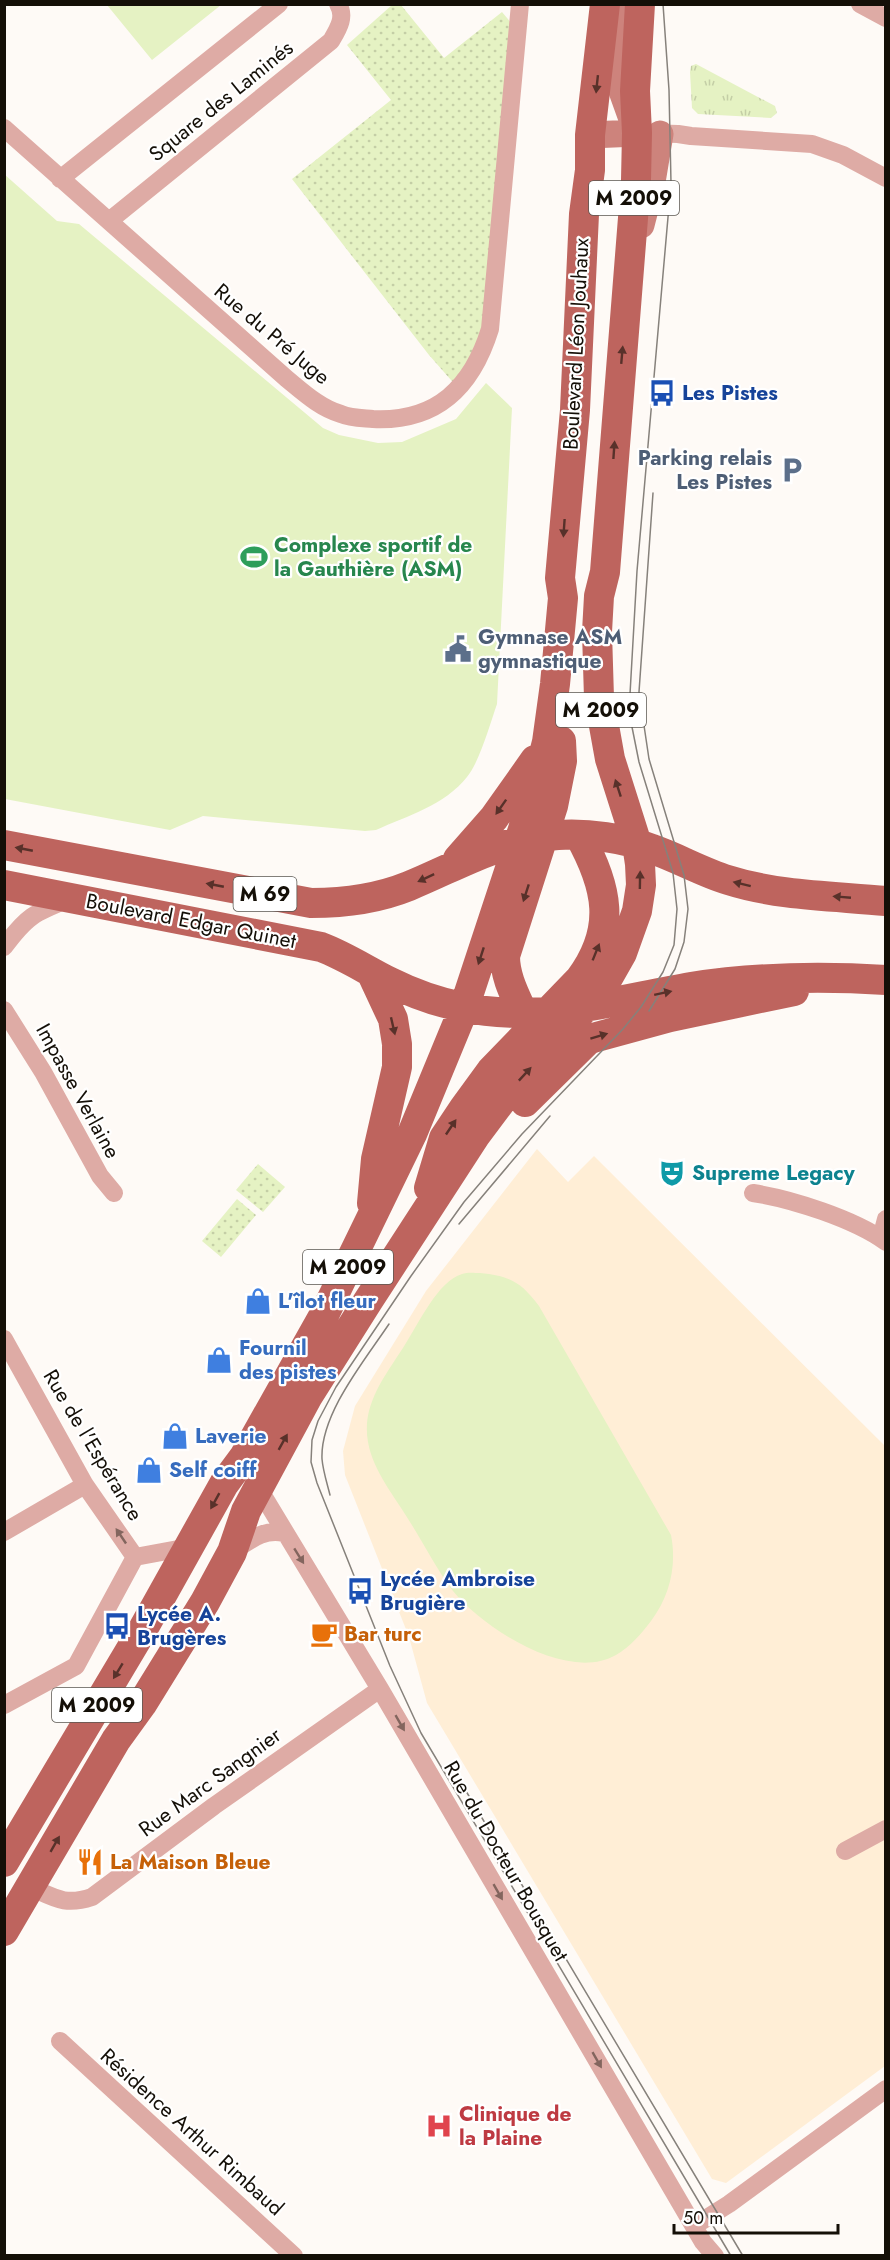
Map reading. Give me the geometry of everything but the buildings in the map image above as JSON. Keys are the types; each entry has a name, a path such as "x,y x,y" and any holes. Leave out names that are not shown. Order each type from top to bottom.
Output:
{"main road":[{"name":"Boulevard Léon Jouhaux","path":"555,684 564,598 560,578 575,410 584,214 590,170 590,135 605,4"},
{"name":"Boulevard Léon Jouhaux","path":"637,844 610,759 599,698 597,632 599,596 605,572 630,264 648,133 635,91 640,4"},
{"name":"M 2009","path":"4,1862 143,1629 224,1484 244,1457 326,1313 412,1134 531,839 555,684"},
{"path":"535,1013 507,974 505,956 531,839 562,761 555,684"},
{"path":"453,865 494,818 547,742"},
{"path":"418,1222 444,1137 535,1013 580,979 592,963 600,943 605,920 602,889 592,858 579,835"},
{"name":"Boulevard Edgar Quinet","path":"4,845 310,903 342,903 377,897 408,887 494,848 531,839 579,835 637,844"},
{"name":"M 2009","path":"4,1931 116,1740 142,1704 205,1602 232,1552 246,1511 308,1396 418,1222 475,1136 511,1088 585,1008 612,974 637,911 641,885 637,844"},
{"name":"M 69","path":"637,844 708,873 749,886 885,901"},
{"name":"Boulevard Edgar Quinet","path":"4,885 296,941 336,953 372,972"},
{"path":"370,1221 376,1160 397,1067 397,1044 393,1019 372,972"},
{"name":"M 69","path":"372,972 409,991 464,1008 535,1013 585,1008 726,982 773,978 885,980"},
{"path":"475,1136 522,1104 588,1040 670,1017 787,994 830,978"}],"street":[{"name":"Square des Laminés","path":"60,178 279,4"},
{"name":"Square des Laminés","path":"108,221 331,41 341,23 341,9 338,4"},
{"name":"Rue du Pré Juge","path":"4,128 287,379 319,404 341,414 385,419 410,416 441,403 454,393 477,365 490,329 520,4"},
{"name":"Boulevard Léon Jouhaux","path":"620,4 618,80 648,133"},
{"path":"860,4 885,18"},
{"path":"590,135 678,134 812,144 843,155 885,178"},
{"path":"4,947 34,913 73,897"},
{"name":"Impasse Verlaine","path":"4,1010 43,1072 100,1176 114,1193"},
{"path":"753,1193 799,1204 864,1229 883,1240 885,1219"},
{"name":"Rue de l'Espérance","path":"8,1351 85,1485 135,1557"},
{"name":"Rue du Docteur Bousquet","path":"244,1457 258,1488 284,1533 380,1689 703,2242 715,2256"},
{"path":"4,1532 85,1485"},
{"path":"232,1552 263,1533 276,1531 284,1533"},
{"path":"4,1705 76,1666 135,1557 189,1547"},
{"name":"Rue Marc Sangnier","path":"30,1887 62,1902 77,1902 92,1897 214,1806 380,1689"},
{"path":"845,1851 885,1829"},
{"name":"Résidence Arthur Rimbaud","path":"60,2041 294,2256"},
{"path":"694,2226 729,2204 885,2089"}],"shaded area":[{"path":"537,1149 568,1182 594,1156 885,1446 885,2066 726,2183 712,2179 427,1703 409,1637 345,1475 343,1451 355,1406 426,1291"}],"green space":[{"path":"107,5 221,5 152,60"},
{"path":"392,5 401,5 444,58 502,12 517,30 493,309 458,388 429,355 292,179 391,100 347,45"},
{"path":"696,64 775,106 777,113 771,118 698,114 692,108 690,72 691,66"},
{"name":"Complexe sportif de la Gauthière (ASM)","path":"4,174 57,221 79,224 323,428 339,435 378,443 402,442 456,419 486,383 512,408 497,704 472,770 448,795 413,814 376,830 365,831 203,816 170,830 5,799"},
{"path":"258,1164 285,1187 263,1212 236,1190"},
{"path":"237,1199 256,1215 221,1257 202,1241"},
{"path":"480,1273 507,1278 526,1291 539,1306 671,1535 672,1569 667,1591 658,1611 644,1630 626,1648 616,1655 596,1662 574,1662 551,1657 527,1647 484,1621 467,1606 442,1574 385,1483 371,1453 368,1442 368,1414 384,1378 430,1304 445,1285 462,1274"}],"tram line":[{"path":"663,4 669,90 671,183 637,571 630,694 632,727 639,762 673,873 677,909 674,945 663,972 641,1007 623,1029 522,1134 464,1202 411,1276 336,1387 318,1421 312,1440 311,1462 317,1483 390,1666 421,1733 731,2256"},
{"path":"649,1011 675,969 684,942 688,909 684,875 649,759 639,692 653,493"},
{"path":"459,1224 550,1116"},
{"path":"330,1495 322,1459 323,1442 328,1424 346,1388 389,1324"},
{"path":"460,1781 743,2256"}],"place":[{"name":"Les Pistes","path":"662,393"},
{"name":"Parking relais Les Pistes","path":"792,470"},
{"name":"Complexe sportif de la Gauthière (ASM)","path":"254,557"},
{"name":"Gymnase ASM gymnastique","path":"458,649"},
{"name":"Supreme Legacy","path":"672,1173"},
{"name":"L'îlot fleur","path":"258,1301"},
{"name":"Fournil des pistes","path":"219,1360"},
{"name":"Laverie","path":"175,1436"},
{"name":"Self coiff","path":"149,1470"},
{"name":"Lycée Ambroise Brugière","path":"360,1591"},
{"name":"Lycée A. Brugères","path":"117,1626"},
{"name":"Bar turc","path":"324,1634"},
{"name":"La Maison Bleue","path":"90,1862"},
{"name":"Clinique de la Plaine","path":"439,2126"}]}
